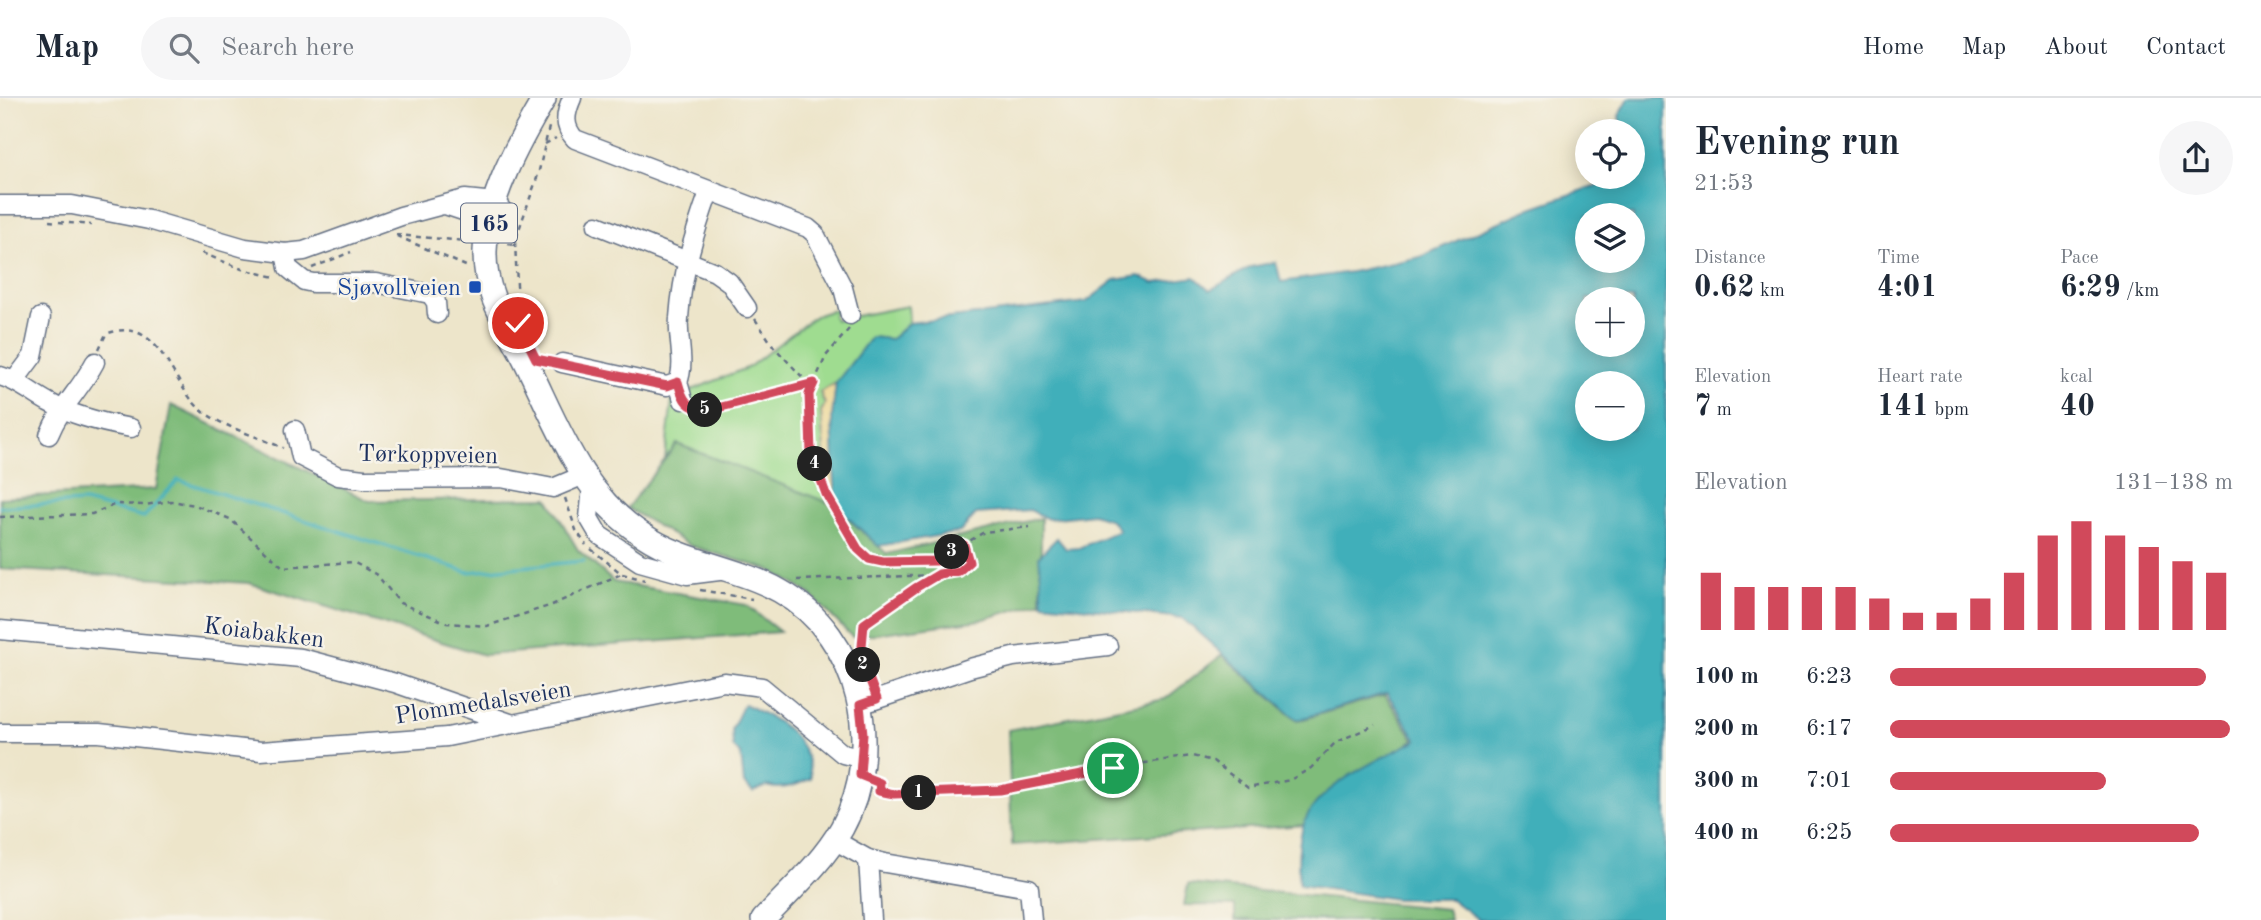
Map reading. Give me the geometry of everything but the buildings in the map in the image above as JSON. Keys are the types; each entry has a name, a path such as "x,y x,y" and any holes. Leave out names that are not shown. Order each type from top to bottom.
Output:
{"main road":[{"name":"165","path":"544,98 531,121 497,212 501,283 520,351 580,482 642,535 668,549 782,591 813,616 826,631 850,671 860,705 861,767 850,811 834,840 763,920"}],"street":[{"path":"572,98 565,121 566,128 575,139 709,192 755,206 812,231 843,288 850,315"},
{"path":"683,400 678,382 682,372 678,321 687,258 709,192"},
{"path":"0,205 72,205 149,220 244,248 285,253 304,251 401,216 476,198 497,212"},
{"path":"597,225 687,258 723,276 747,308"},
{"path":"285,253 288,268 304,281 376,283 430,294 436,302 437,314"},
{"path":"41,317 33,356 7,378 61,409 99,422 131,428"},
{"path":"49,435 61,409 80,391 95,362"},
{"path":"562,363 667,386 678,382"},
{"path":"295,430 301,457"},
{"name":"Tørkoppveien","path":"301,457 338,476 364,479 501,478 553,488 580,482"},
{"name":"Koiabakken","path":"0,630 301,658 396,683 514,724"},
{"path":"860,705 970,668 1013,657 1108,646"},
{"name":"Plommedalsveien","path":"0,733 99,733 261,751 447,737 629,703 689,687 742,682 769,691 861,767"},
{"path":"834,840 868,859 931,873 1028,888 1032,920"},
{"path":"868,859 873,920"}],"path":[{"path":"518,311 520,292 515,246 549,126"},
{"path":"395,234 407,242 471,268"},
{"path":"508,244 515,246"},
{"path":"747,308 774,347 812,384"},
{"path":"850,315 853,324 826,356 809,394 811,453 826,494 858,549 869,559 883,562 936,561 984,532 1030,527"},
{"path":"95,362 106,334 121,329 139,333 154,342 190,397 206,415 301,457"},
{"path":"683,400 691,407 706,411 812,384"},
{"path":"580,482 565,498 570,516 583,542 622,574 648,581"},
{"path":"0,517 92,514 116,504 145,505 171,501 195,505 230,519 283,567 353,562 377,575 400,603 447,624 487,626 552,604 622,574"},
{"path":"789,581 959,571 969,562 964,545"},
{"path":"861,657 865,622 939,574"},
{"path":"696,589 761,600"},
{"path":"861,767 880,783 879,791 894,794 1000,790 1192,757 1213,761 1248,788 1290,780 1311,768 1336,742 1375,726"}],"green space":[{"path":"908,306 909,323 891,339 871,337 836,383 820,392 825,404 821,412 828,503 677,444 665,460 673,392 684,404 692,390 749,367 815,316 842,307 833,314 835,320"},
{"path":"171,405 369,501 548,498 578,550 614,582 746,605 780,632 484,655 249,583 0,569 0,498 156,489"},
{"path":"677,444 832,504 887,554 1041,518 1041,602 981,620 852,637 810,594 770,570 691,546 627,508"},
{"path":"1222,655 1297,721 1385,695 1414,739 1321,818 1320,824 1012,845 1008,730 1165,699"},
{"path":"1188,884 1447,909 1450,920 1235,920 1235,906 1184,905"}],"sand":[{"path":"836,383 832,418 836,506 828,503 821,412 825,404 820,392"}],"water":[{"path":"1629,98 1666,98 1666,920 1479,920 1451,899 1396,899 1299,885 1301,836 1312,808 1337,784 1417,740 1387,693 1297,720 1182,618 1043,603 1039,556 1057,538 1066,549 1079,548 1119,530 1111,520 1093,514 1048,519 1030,510 976,514 960,532 878,546 836,506 832,418 836,383 871,337 891,339 909,323 1086,302 1115,280 1139,276 1154,283 1195,277 1210,290 1251,267 1276,262 1281,282 1351,272 1420,257 1531,208 1586,189 1645,189 1645,119 1619,119"},
{"path":"744,704 790,732 804,751 811,778 790,786 767,786 753,792 744,784 741,755 733,747 732,729"}],"waterway":[{"path":"0,507 84,502 144,517 178,480 468,572 584,561"}],"place":[{"name":"Sjøvollveien","path":"475,287"}],"route":[{"path":"518,323 536,359 667,386 678,382 683,400 691,407 706,411 814,383 809,394 811,453 826,494 858,549 869,559 883,562 936,561 964,545 969,562 959,571 939,574 864,624 861,657 877,699 860,705 863,759 860,775 880,783 879,791 894,794 1000,790 1113,768"}]}
